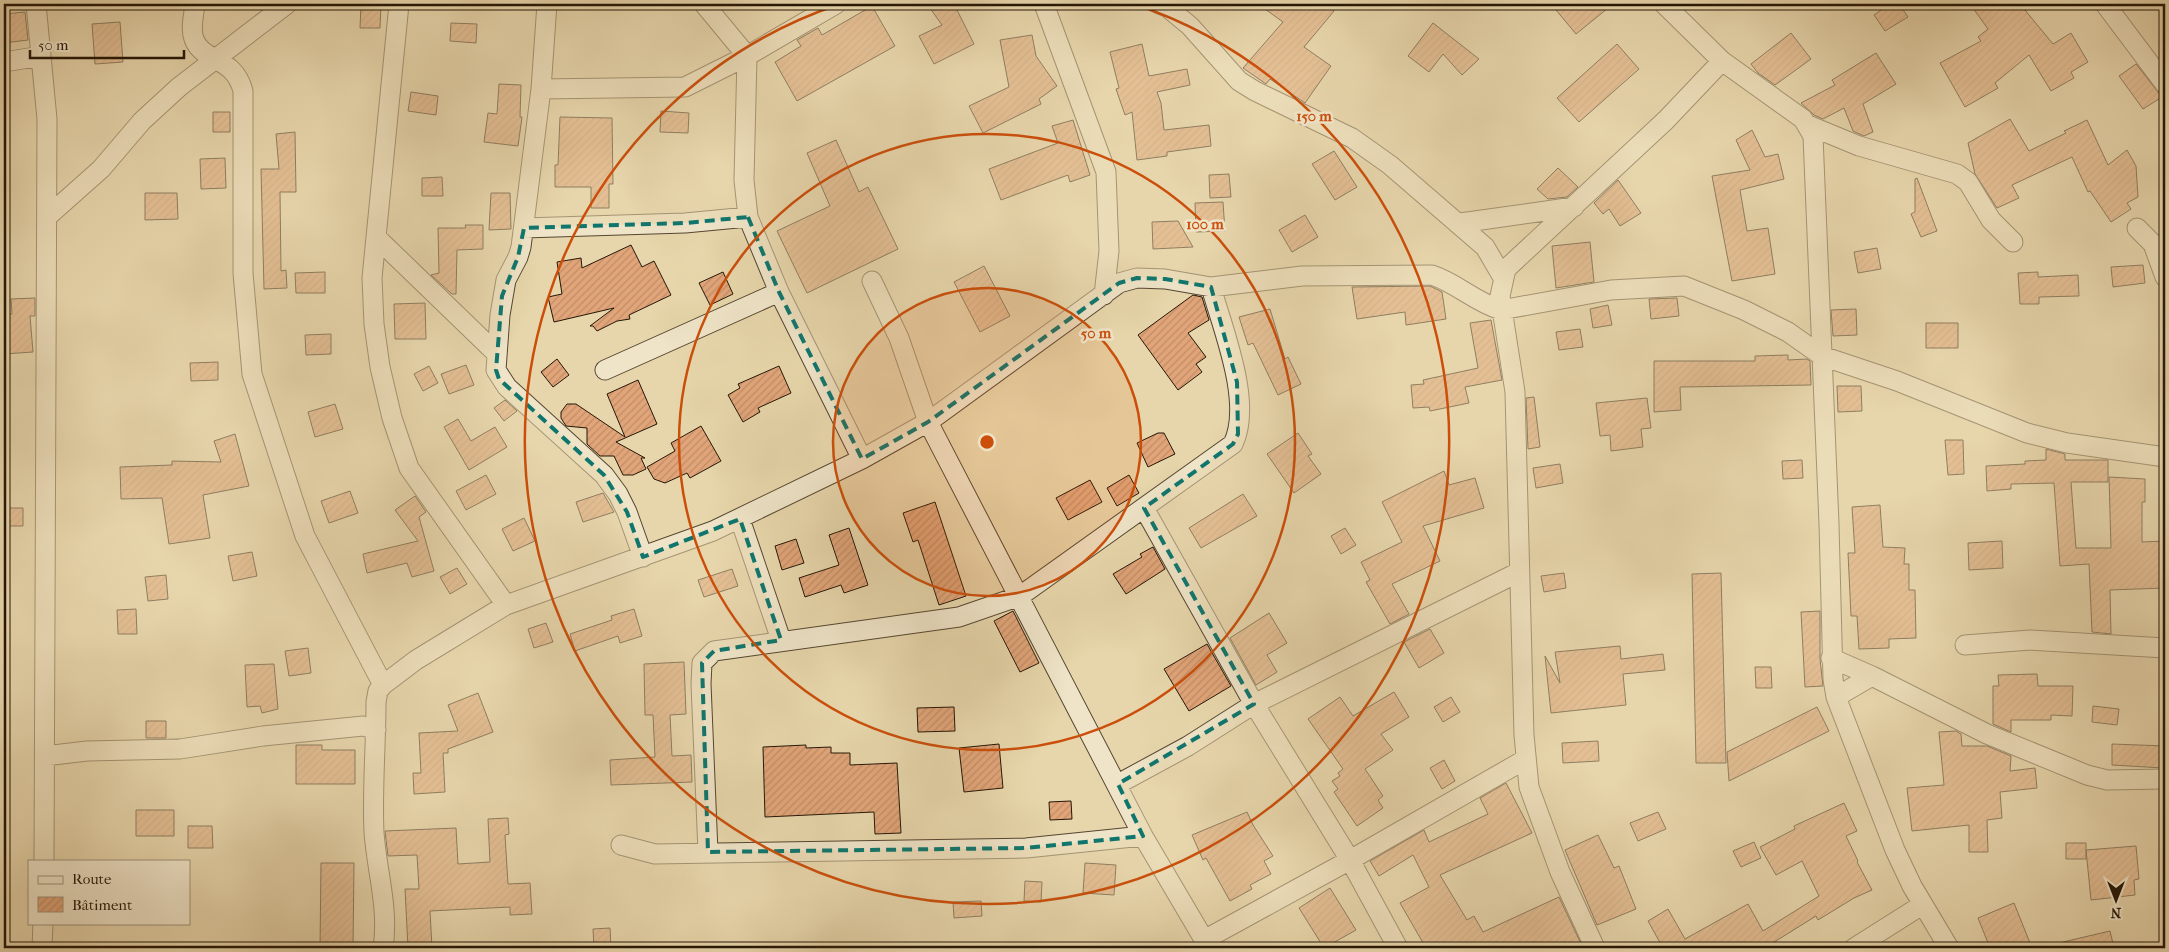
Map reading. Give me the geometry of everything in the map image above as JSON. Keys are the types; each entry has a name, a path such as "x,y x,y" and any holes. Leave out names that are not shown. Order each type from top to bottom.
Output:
{"street":[{"path":"36,4 47,119 44,860"},
{"path":"195,4 193,37 197,44 234,70 240,78 243,91 243,273 252,374 305,536 383,685"},
{"path":"47,217 101,169 142,121 215,58 287,4"},
{"path":"399,4 372,278 374,324 392,418 409,468 506,605"},
{"path":"548,4 541,89 524,228 518,258 506,280 502,296 496,370 499,379 604,475 618,494 643,557"},
{"path":"704,4 747,56 744,180 748,217 779,292 862,459"},
{"path":"541,89 686,87 747,56 836,4"},
{"path":"1044,4 1106,172 1109,211 1109,251 1104,295"},
{"path":"1159,4 1167,7 1190,26 1240,81 1254,91 1352,138 1390,164 1460,223 1485,247 1502,276"},
{"path":"1664,4 1722,61 1803,119 1813,136 1829,524 1831,658 1836,697 1895,850 1922,905 1949,948"},
{"path":"2105,4 2165,84"},
{"path":"4,62 41,56"},
{"path":"1595,948 1557,864 1530,787 1526,760 1519,572 1516,392 1500,296 1502,276 1506,269 1666,120 1722,61"},
{"path":"1808,125 1859,146 1957,174 1968,182 1991,220 2014,242"},
{"path":"1460,223 1574,207"},
{"path":"524,228 685,223 748,217"},
{"path":"2137,228 2153,244 2165,277"},
{"path":"376,237 496,354"},
{"path":"383,948 386,916 375,846 373,802 376,702 378,691 383,685 416,660 506,605 643,557 740,518 862,459 928,422 1119,283 1137,278 1165,279 1212,287 1302,276 1432,275 1451,282 1488,306 1502,310 1611,290 1684,286 1744,310 1788,332 1822,356 1897,381 2027,433 2068,443 2165,457"},
{"path":"872,281 899,338 928,422 1144,836 1207,944 1526,760"},
{"path":"708,852 701,684 702,663 714,651 781,640 959,617 1020,596 1233,444 1238,434 1240,421 1237,382 1212,287"},
{"path":"605,370 779,292"},
{"path":"1144,508 1254,704 1350,860 1398,948"},
{"path":"740,518 781,640"},
{"path":"1118,784 1188,746 1254,704 1519,572"},
{"path":"1965,645 2030,640 2165,648"},
{"path":"1831,658 1872,676 1987,734 2087,775 2107,780 2165,780"},
{"path":"1836,697 1872,676"},
{"path":"45,756 87,751 142,752 188,748 263,736 363,726 376,730"},
{"path":"621,845 655,854 1026,848 1144,836"},
{"path":"1854,948 1922,905"},
{"path":"42,948 43,924"}],"highlighted area":[{"path":"748,217 779,292 862,459 928,422 1119,283 1137,278 1165,279 1211,287 1237,382 1238,434 1233,444 1144,508 1254,704 1118,784 1143,836 1026,848 708,852 702,663 714,651 781,640 740,519 643,557 627,512 604,475 499,379 496,370 502,296 518,257 524,228 685,223"}],"building":[{"path":"361,4 381,4 380,28 360,28"},
{"path":"927,4 954,4 974,44 934,64 919,36 942,25"},
{"path":"1258,4 1326,4 1334,11 1304,47 1331,66 1305,103 1270,79 1266,84 1243,68 1283,22"},
{"path":"1551,4 1613,4 1576,34"},
{"path":"1890,4 1899,4 1908,17 1885,31 1874,15"},
{"path":"1970,4 2020,4 2053,44 2071,33 2088,62 2071,72 2074,78 2051,91 2029,55 1995,83 1998,88 1965,107 1940,63 1981,41 1978,37 1988,29"},
{"path":"872,6 895,46 797,101 775,62 801,46 797,40 818,28 822,35"},
{"path":"25,12 28,40 4,43 4,14"},
{"path":"120,22 123,62 95,64 92,24"},
{"path":"451,23 477,24 476,43 450,41"},
{"path":"1433,23 1479,59 1462,75 1443,54 1429,72 1408,56"},
{"path":"1791,33 1811,59 1775,85 1758,73 1751,64"},
{"path":"1032,35 1036,56 1057,86 1039,99 1041,104 983,133 969,106 1009,87 1000,40"},
{"path":"1142,44 1149,76 1187,69 1190,85 1157,92 1161,103 1164,130 1209,125 1211,146 1167,152 1167,156 1137,160 1132,112 1125,115 1116,89 1119,88 1110,52"},
{"path":"1617,44 1639,69 1579,122 1557,98"},
{"path":"1876,53 1896,84 1863,104 1873,132 1864,136 1853,131 1844,108 1823,119 1814,115 1801,103 1835,85 1832,80"},
{"path":"2136,64 2162,97 2143,109 2119,76"},
{"path":"499,84 521,85 520,117 522,117 518,146 484,142 488,113 497,114"},
{"path":"411,92 438,96 436,115 408,111"},
{"path":"661,111 689,113 688,133 660,132"},
{"path":"213,112 230,112 230,132 213,132"},
{"path":"560,117 612,118 613,184 609,184 609,208 591,208 591,187 555,187 555,165 558,165"},
{"path":"2010,119 2029,151 2066,133 2064,131 2087,120 2108,165 2127,150 2136,166 2138,197 2127,203 2131,209 2111,222 2090,191 2088,192 2072,157 2012,185 2019,198 1997,208 1975,174 1968,143"},
{"path":"1073,120 1090,175 1070,182 1068,175 1001,200 989,169 1058,143 1052,126"},
{"path":"1752,130 1765,157 1778,154 1784,179 1740,190 1747,231 1768,228 1775,274 1732,281 1712,176 1750,170 1736,140"},
{"path":"295,132 296,192 280,192 281,271 286,270 287,288 264,289 261,169 279,169 276,134"},
{"path":"836,140 859,192 868,187 898,249 807,293 777,231 830,206 807,153"},
{"path":"1334,151 1357,187 1335,200 1312,164"},
{"path":"225,158 226,188 201,189 200,159"},
{"path":"1558,168 1578,187 1567,197 1548,199 1537,189"},
{"path":"1229,174 1231,197 1210,198 1209,175"},
{"path":"442,177 443,196 422,196 422,178"},
{"path":"1917,178 1937,231 1921,237 1911,214 1915,212 1915,179"},
{"path":"1618,180 1641,213 1620,226 1609,209 1603,214 1594,203"},
{"path":"145,193 177,193 178,219 145,220"},
{"path":"491,193 510,193 511,229 489,230"},
{"path":"1223,202 1225,231 1196,232 1195,203"},
{"path":"1305,215 1318,237 1292,252 1279,230"},
{"path":"1178,221 1193,247 1153,249 1152,222"},
{"path":"465,225 483,225 483,249 457,250 456,294 452,294 431,275 439,273 438,228 466,228"},
{"path":"1590,242 1594,282 1556,288 1552,246"},
{"path":"631,245 642,267 654,261 671,295 629,315 630,319 617,321 597,331 593,326 590,326 614,308 554,322 548,297 562,294 557,262 581,258 582,268"},
{"path":"1877,248 1881,269 1858,273 1854,252"},
{"path":"2143,265 2145,283 2113,287 2111,267"},
{"path":"984,266 1010,316 980,332 954,282"},
{"path":"325,272 325,293 296,293 295,273"},
{"path":"723,272 733,294 710,305 699,283"},
{"path":"2038,272 2038,277 2078,275 2079,296 2039,297 2039,304 2020,304 2018,273"},
{"path":"1430,286 1442,292 1446,319 1406,325 1405,312 1357,319 1352,287"},
{"path":"1193,295 1202,297 1209,320 1188,333 1206,357 1196,364 1202,372 1178,390 1138,335"},
{"path":"35,298 35,316 30,316 33,352 4,354 4,315 12,314 11,299"},
{"path":"1677,298 1679,316 1651,319 1649,299"},
{"path":"425,303 426,339 395,339 394,304"},
{"path":"1608,305 1612,325 1593,328 1590,309"},
{"path":"1270,309 1285,359 1288,357 1301,384 1278,395 1253,343 1248,345 1239,317"},
{"path":"1856,309 1857,335 1833,336 1831,310"},
{"path":"1491,320 1502,380 1465,387 1469,403 1430,411 1429,407 1413,408 1411,385 1424,384 1423,380 1478,368 1470,323"},
{"path":"1926,323 1958,323 1958,348 1926,348"},
{"path":"1580,329 1583,347 1559,350 1556,332"},
{"path":"331,334 331,354 306,355 305,335"},
{"path":"1788,355 1788,360 1807,359 1810,361 1811,385 1680,387 1681,410 1654,412 1654,361 1755,361 1755,356"},
{"path":"557,359 569,375 553,387 541,372"},
{"path":"218,362 218,380 191,381 190,363"},
{"path":"466,365 474,385 449,394 441,374"},
{"path":"429,366 438,383 423,391 414,374"},
{"path":"779,366 791,393 758,408 760,412 743,422 728,395 740,388 738,384"},
{"path":"638,380 657,424 616,442 645,458 641,458 646,469 633,475 623,475 614,456 600,456 587,444 587,428 566,426 561,418 561,412 567,404 576,404 625,437 607,394"},
{"path":"1837,386 1861,386 1862,411 1838,412"},
{"path":"1534,397 1540,447 1528,449 1526,398"},
{"path":"1647,398 1651,428 1641,429 1643,447 1611,451 1610,435 1600,436 1596,403"},
{"path":"505,400 517,411 504,421 494,408"},
{"path":"335,404 343,429 315,437 308,412"},
{"path":"458,419 471,441 495,427 507,447 469,470 444,427"},
{"path":"701,426 721,461 690,478 687,473 665,483 654,479 647,467 675,451 671,443"},
{"path":"1158,433 1164,433 1175,454 1148,467 1137,443"},
{"path":"1298,433 1312,454 1308,456 1321,474 1294,493 1267,454"},
{"path":"235,434 249,486 203,495 210,538 169,544 162,498 121,499 120,467 172,465 172,461 221,462 214,441"},
{"path":"1945,440 1963,440 1964,474 1948,475"},
{"path":"2046,449 2065,454 2065,460 2108,460 2108,482 2071,482 2076,548 2111,548 2109,477 2145,479 2145,502 2142,502 2142,542 2165,541 2165,588 2110,590 2111,634 2092,632 2089,564 2060,566 2054,483 2011,484 2011,489 1987,491 1986,466 2025,464 2025,461 2046,460"},
{"path":"1802,460 1803,478 1783,479 1782,461"},
{"path":"1560,464 1563,483 1536,488 1533,468"},
{"path":"1444,471 1449,485 1475,478 1484,508 1423,526 1440,561 1392,584 1409,614 1390,624 1366,582 1370,580 1361,562 1402,542 1382,502"},
{"path":"486,475 496,494 466,510 456,491"},
{"path":"1129,475 1139,493 1117,506 1107,488"},
{"path":"1090,480 1102,502 1068,520 1056,498"},
{"path":"350,491 358,513 329,523 321,501"},
{"path":"603,493 614,512 583,522 576,502"},
{"path":"1243,494 1257,516 1201,548 1189,528"},
{"path":"415,496 426,512 419,517 434,571 412,577 407,563 367,573 363,554 418,541 395,510"},
{"path":"935,502 966,596 939,605 918,540 913,542 903,513"},
{"path":"1880,505 1883,547 1905,548 1904,564 1909,564 1909,590 1915,590 1916,638 1889,639 1889,648 1859,649 1857,616 1851,616 1848,553 1855,553 1852,507"},
{"path":"4,508 23,508 23,526 4,526"},
{"path":"524,518 535,541 513,551 502,529"},
{"path":"849,528 868,585 844,593 841,585 805,597 799,578 839,565 829,535"},
{"path":"1345,528 1356,545 1341,554 1331,536"},
{"path":"796,539 804,563 782,570 775,546"},
{"path":"2002,541 2003,568 1969,570 1968,543"},
{"path":"1153,547 1165,569 1126,594 1113,574 1142,557 1140,554"},
{"path":"252,552 257,576 233,581 228,556"},
{"path":"457,568 467,584 450,594 440,577"},
{"path":"732,569 738,586 704,597 698,580"},
{"path":"1564,573 1566,588 1544,592 1541,576"},
{"path":"1721,573 1726,763 1696,763 1692,574"},
{"path":"166,575 168,599 148,601 145,577"},
{"path":"136,609 137,634 118,634 117,610"},
{"path":"634,609 642,636 620,643 618,636 575,651 570,634 612,620 611,616"},
{"path":"1013,611 1039,663 1020,672 994,621"},
{"path":"1820,611 1820,659 1823,686 1805,687 1801,612"},
{"path":"1269,613 1287,643 1267,655 1277,672 1256,685 1230,638"},
{"path":"546,623 553,642 534,648 528,629"},
{"path":"1430,629 1444,653 1419,668 1404,642"},
{"path":"1207,644 1231,686 1189,711 1164,669"},
{"path":"1620,646 1621,659 1663,654 1665,670 1623,674 1626,705 1551,713 1545,656 1560,683 1555,652"},
{"path":"308,648 311,673 289,676 285,651"},
{"path":"684,662 686,714 670,715 672,756 691,755 692,782 611,785 610,760 655,757 653,715 645,715 644,664"},
{"path":"274,664 278,709 262,713 260,706 247,707 245,665"},
{"path":"1755,667 1771,667 1772,688 1756,688"},
{"path":"2037,674 2038,686 2073,686 2072,716 2051,715 2051,720 2011,720 2011,732 1993,724 1993,686 1999,686 1998,675"},
{"path":"1394,692 1409,717 1381,734 1393,750 1365,769 1383,796 1378,800 1383,808 1357,826 1334,792 1338,789 1332,781 1340,776 1338,773 1343,769 1308,719 1340,697 1353,716"},
{"path":"478,693 493,732 448,749 448,753 443,753 445,792 414,794 413,773 421,773 419,733 458,731 448,705"},
{"path":"1451,697 1460,712 1443,722 1434,707"},
{"path":"2093,706 2119,709 2117,725 2092,722"},
{"path":"954,707 955,731 918,732 917,708"},
{"path":"1817,707 1829,731 1729,781 1727,752"},
{"path":"146,721 166,721 166,738 146,738"},
{"path":"1956,731 1961,734 1962,746 1987,746 2011,756 2010,771 2035,768 2037,788 2000,792 2002,818 1987,820 1988,852 1969,852 1969,825 1912,831 1907,788 1944,785 1939,732"},
{"path":"1598,741 1599,761 1563,763 1562,743"},
{"path":"999,744 1003,788 964,792 959,748"},
{"path":"2112,744 2165,746 2163,768 2112,765"},
{"path":"296,745 322,745 322,750 355,750 355,784 296,784"},
{"path":"806,745 806,748 831,747 831,753 850,753 850,765 897,763 901,833 875,834 874,812 765,817 763,747"},
{"path":"1444,760 1455,781 1442,789 1430,768"},
{"path":"1506,783 1532,833 1440,875 1467,920 1474,916 1483,932 1559,897 1583,948 1426,948 1400,903 1429,887 1413,855 1379,876 1370,861 1424,830 1429,842 1488,814 1480,798"},
{"path":"1071,801 1072,819 1050,820 1049,802"},
{"path":"1844,803 1857,831 1846,836 1872,890 1854,898 1818,920 1816,916 1771,944 1773,948 1733,948 1741,944 1740,942 1728,948 1663,948 1648,921 1668,909 1685,939 1748,904 1763,931 1819,896 1802,861 1776,875 1760,847 1795,829 1794,826"},
{"path":"136,810 174,810 174,836 136,836"},
{"path":"1247,812 1273,856 1264,861 1271,874 1250,885 1252,889 1230,901 1206,858 1203,860 1192,835"},
{"path":"1658,812 1666,829 1638,841 1630,823"},
{"path":"508,818 509,834 505,835 508,884 530,883 532,914 510,915 510,907 430,911 432,948 408,948 405,889 419,889 417,855 388,856 385,831 456,828 458,864 490,862 488,819"},
{"path":"188,826 212,826 213,848 188,848"},
{"path":"1598,835 1614,868 1619,866 1636,909 1597,925 1565,850"},
{"path":"1754,842 1761,858 1741,867 1733,851"},
{"path":"2066,843 2086,843 2086,859 2066,859"},
{"path":"2136,846 2139,879 2134,880 2135,895 2091,900 2086,850"},
{"path":"321,863 354,863 353,948 320,948"},
{"path":"1085,863 1116,865 1114,895 1083,893"},
{"path":"1025,881 1042,882 1041,902 1024,901"},
{"path":"1330,888 1356,930 1324,948 1299,908"},
{"path":"981,901 982,916 954,918 953,902"},
{"path":"2014,903 2032,948 1990,948 1978,918"},
{"path":"610,928 611,947 594,948 593,929"},
{"path":"2110,931 2114,948 2063,948 2063,942"}]}
